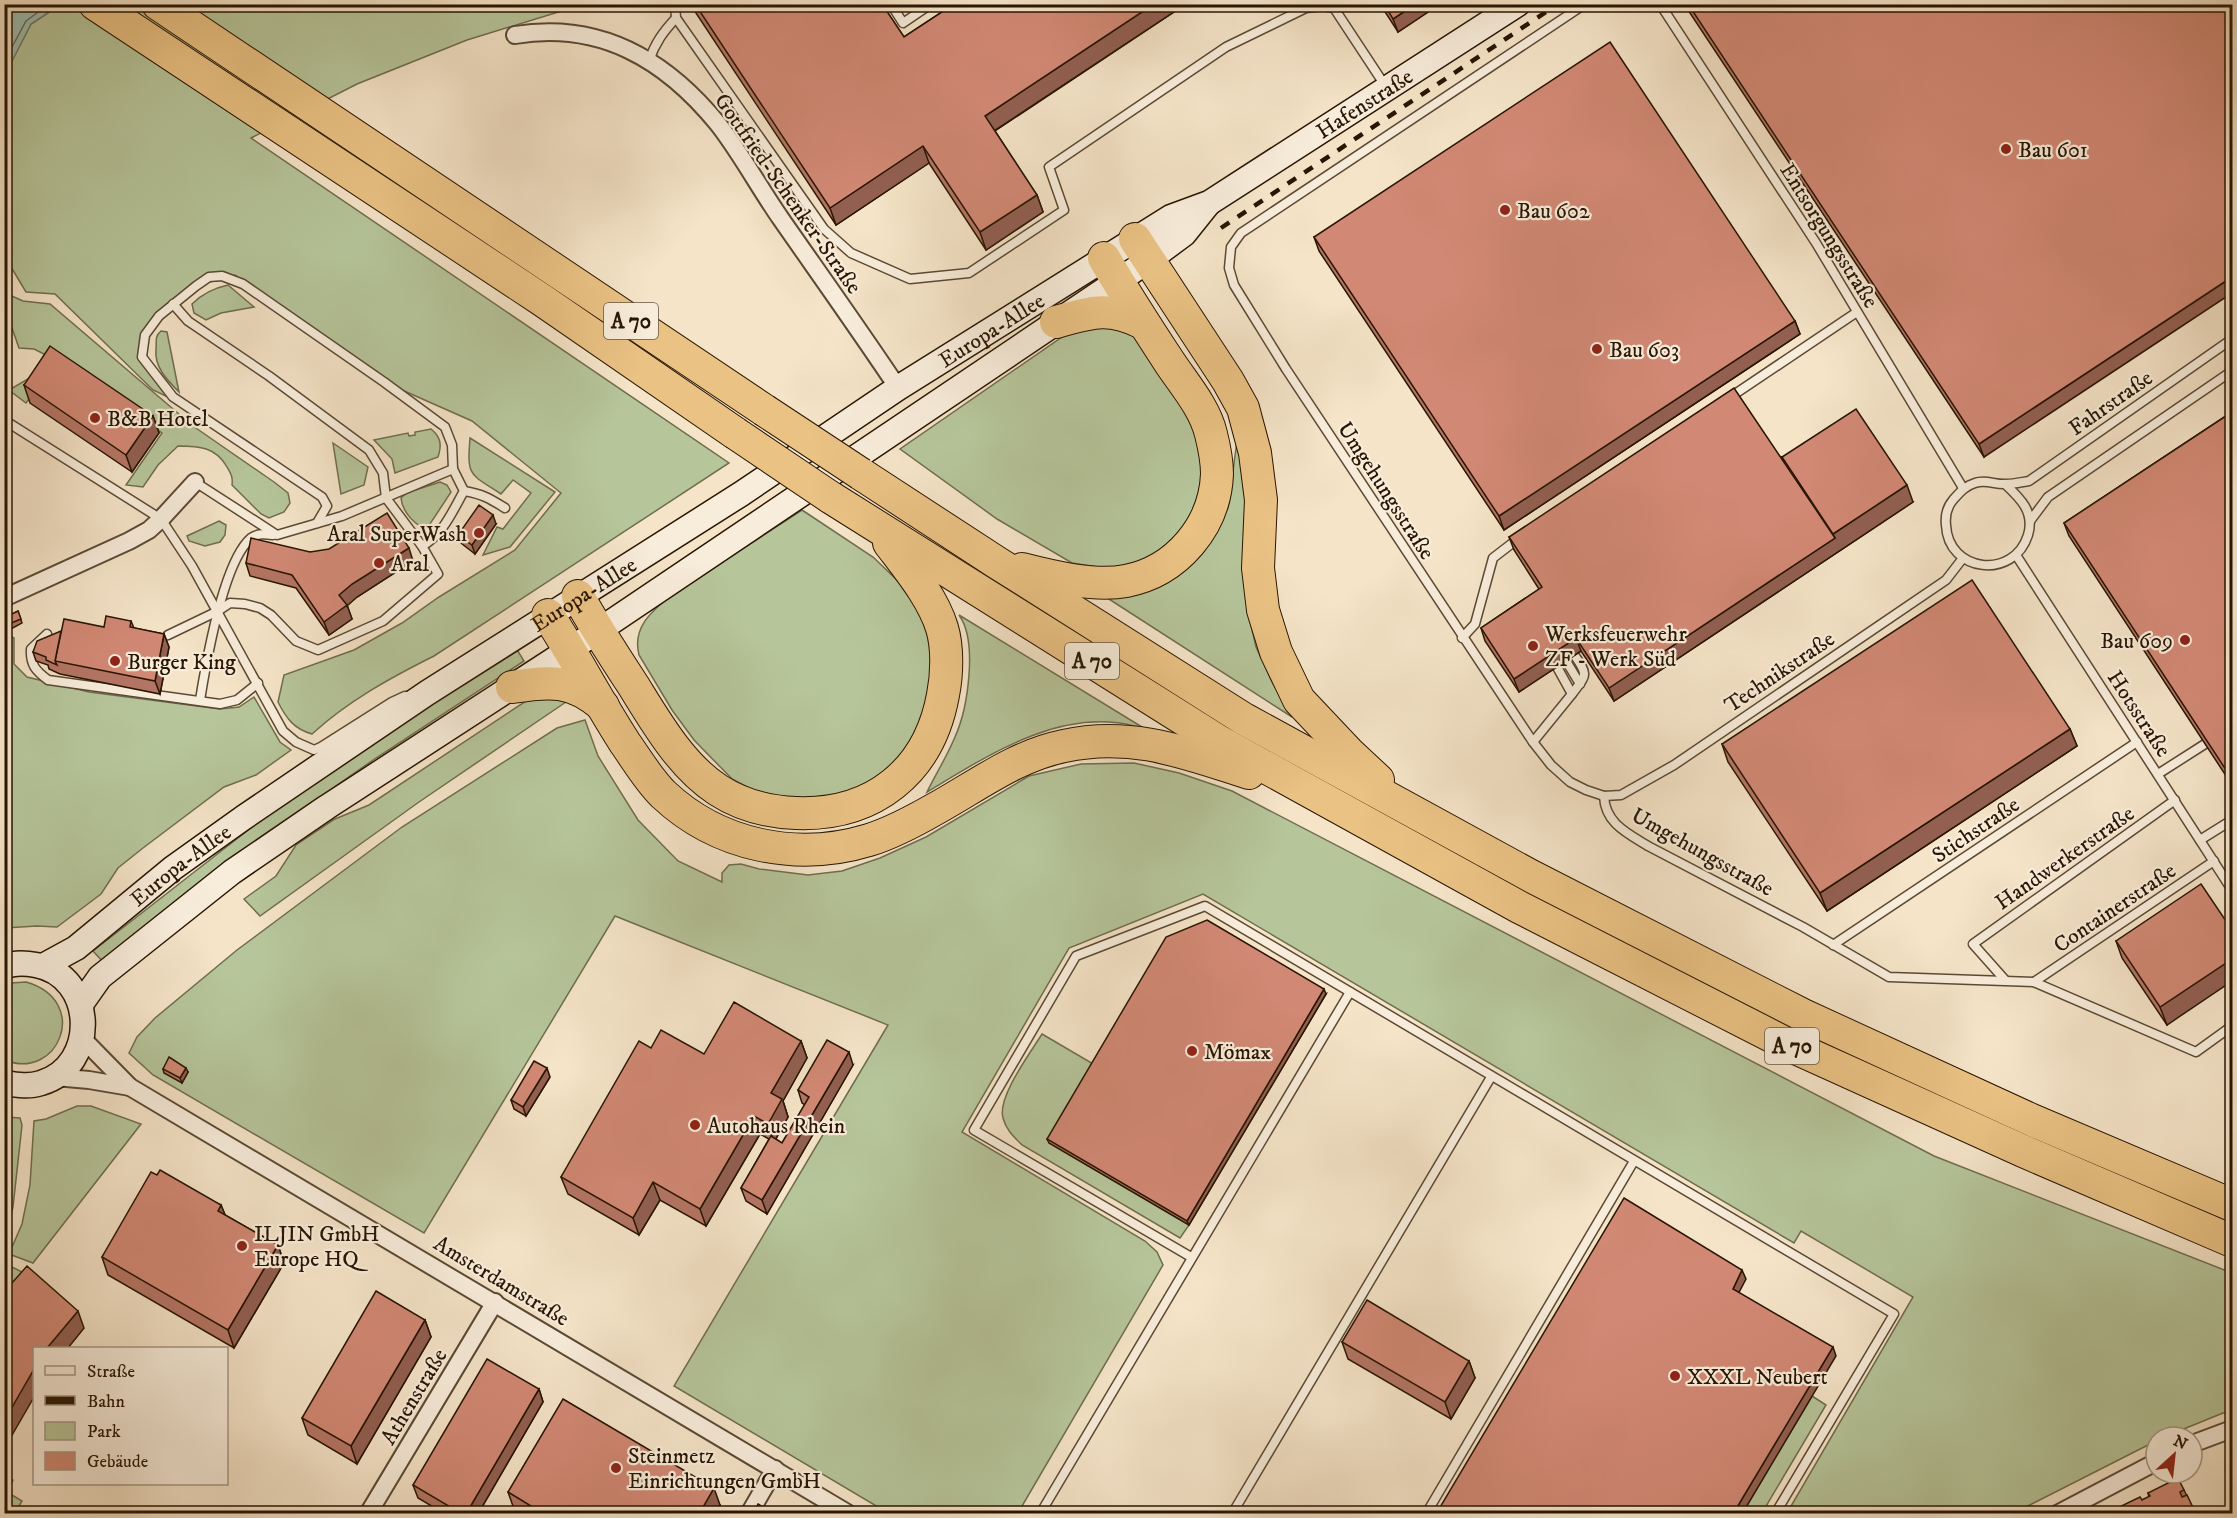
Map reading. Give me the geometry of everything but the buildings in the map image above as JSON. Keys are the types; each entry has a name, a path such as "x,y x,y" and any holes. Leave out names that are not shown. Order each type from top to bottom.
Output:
{"highway":[{"name":"A 70","path":"95,4 551,306 830,497 1220,742 1519,907 1791,1046 1950,1119 2232,1241"},
{"name":"A 70","path":"158,4 861,474 1244,719 1642,934 1803,1015 2056,1130 2232,1204"},
{"path":"1142,249 1228,381 1243,408 1255,453 1261,500 1258,568 1263,610 1276,652 1299,700 1349,753 1411,811"},
{"path":"996,562 1051,577 1092,581 1125,581 1155,572 1176,558 1194,541 1214,496 1217,473 1211,432 1196,403 1143,323 1111,269"},
{"path":"1056,322 1106,311 1128,316 1143,323"},
{"path":"578,596 648,710 679,753 704,780 720,792 759,808 813,814 835,812 867,801 891,787 924,750 939,713 946,680 942,628 915,576 876,526"},
{"path":"549,615 643,770 662,792 703,824 731,837 758,845 815,849 869,840 899,828 1020,760 1065,745 1105,740 1154,744 1311,792"},
{"path":"512,687 546,682 568,686 588,693 603,706"}],"street":[{"name":"Hafenstraße","path":"1142,249 1184,234 1209,203 1518,4"},
{"name":"Gottfried-Schenker-Straße","path":"515,35 542,31 603,40 649,61 686,89 718,125 898,388"},
{"name":"Europa-Allee","path":"43,966 76,948 174,868 243,818 444,682 741,494 898,388 1111,269 1142,249"},
{"name":"Europa-Allee","path":"81,1004 100,977 232,872 327,807 598,631 1056,322 1111,269"},
{"path":"4,598 149,530 195,482"},
{"path":"4,1083 25,1086 55,1077 76,1055 83,1039 84,1021 81,1004 68,982 43,966 26,963 6,965"},
{"name":"Amsterdamstraße","path":"83,1039 130,1087 849,1514"},
{"name":"Amsterdamstraße","path":"55,1077 130,1087"},
{"name":"Athenstraße","path":"368,1514 495,1302"},
{"path":"2204,1440 2232,1429"},
{"path":"2056,1514 2144,1468"},
{"path":"749,1514 774,1469"}],"lane":[{"path":"675,4 676,18 824,229 851,253 910,279 969,273 1054,217 1064,210 1049,166 1226,47 1306,8 1322,5 1334,8 1386,88"},
{"path":"891,4 903,23 931,4"},
{"name":"Umgehungsstraße","path":"1585,4 1241,233 1231,247 1229,268 1234,285 1286,369 1533,742 1551,765 1570,782 1604,796 1604,806 1608,816 1626,832 1648,846 1803,927 1889,977 2034,982 2196,1052 2232,1026"},
{"name":"Entsorgungsstraße","path":"1660,4 1816,243 1963,488"},
{"path":"649,61 659,37 676,18"},
{"path":"317,523 327,506 322,497 173,397 142,357 145,335 159,316 209,276 222,276 243,284 384,382 445,428 452,444 453,470 464,491"},
{"path":"168,635 230,603 260,608 271,615 296,641 318,650 383,621 438,574 423,546 386,498 383,473 369,450 269,376 188,321 173,304"},
{"path":"1720,404 1857,312"},
{"name":"Fahrstraße","path":"2005,484 2029,481 2232,339"},
{"name":"Fahrstraße","path":"2030,521 2048,497 2232,371"},
{"path":"4,420 161,519 218,611 283,731 296,742 314,750 392,702 418,690 444,682"},
{"path":"200,700 218,611 237,559 252,537 260,534 277,536 342,516 453,470"},
{"path":"1990,481 2005,484 2027,507 2030,521 2026,543 2016,555 2004,563 1986,566 1971,563 1951,546 1946,532 1945,518 1950,504 1963,488 1976,483 1990,481"},
{"path":"195,482 277,536"},
{"path":"464,491 488,496 505,508"},
{"path":"423,546 430,542 448,520 464,491"},
{"path":"1462,638 1475,624 1493,558 1524,535"},
{"name":"Hotsstraße","path":"2016,555 2232,890"},
{"name":"Technikstraße","path":"1604,796 1620,795 1674,765 1946,580 1963,558"},
{"path":"47,634 31,649 30,657 36,671 48,680 220,704 237,700 258,683"},
{"path":"1533,742 1586,677 1586,672 1575,656"},
{"path":"1566,661 1580,684"},
{"path":"1557,667 1572,694"},
{"name":"Stichstraße","path":"1833,945 2138,742"},
{"path":"2158,774 2205,744"},
{"name":"Handwerkerstraße","path":"2005,980 1974,944 2175,800"},
{"path":"2200,840 2232,820"},
{"name":"Containerstraße","path":"2034,982 2214,861"},
{"path":"1191,1257 974,1130 1076,956 1205,906 1894,1314 1775,1514"},
{"path":"1040,1514 1350,992"},
{"path":"1232,1514 1491,1077"},
{"path":"1426,1514 1634,1161"}],"green space":[{"path":"60,5 564,5 565,10 467,40 357,84 251,138 729,463 434,656 355,701 312,734 295,726 278,702 284,675 354,650 402,623 515,550 561,493 472,421 384,382 235,275 191,287 153,322 147,344 147,369 170,398 153,390 55,294 26,292 11,267 5,272 4,75 31,24"},
{"path":"228,285 254,307 221,313 206,320 194,313 192,304 196,300 208,292"},
{"path":"5,293 23,301 50,304 193,426 288,493 290,503 284,512 269,518 261,514 232,485 231,476 223,460 218,455 200,447 178,446 158,465 143,487 126,485 162,433 58,360 26,403 9,390 33,376 48,356 34,349 19,348 5,308"},
{"path":"1097,319 1145,337 1206,448 1203,500 1171,548 1130,568 1097,567 1072,563 997,519 900,449 1078,326"},
{"path":"161,331 167,332 179,392 166,378 157,362 156,339"},
{"path":"431,429 440,442 438,457 395,473 392,459 374,440 408,433 409,436 415,435 415,432"},
{"path":"470,438 555,492 510,547 483,555 497,527 503,529 531,493 513,480 501,494 476,477 470,467"},
{"path":"1237,441 1247,492 1247,608 1256,647 1292,717 1098,592 1212,536 1228,508"},
{"path":"333,443 368,467 364,485 341,494"},
{"path":"440,482 447,485 451,492 430,524 422,527 408,515 401,498 406,493"},
{"path":"802,510 873,557 899,582 917,608 929,637 934,663 926,721 891,772 843,794 801,802 753,790 732,779 694,740 672,710 639,655 638,637 645,621 670,596"},
{"path":"219,521 226,525 225,535 220,542 205,546 189,541 187,536"},
{"path":"959,615 1155,735 1134,726 1106,722 1079,723 1052,729 999,750 927,792 955,737 967,693 970,657 965,627"},
{"path":"4,633 14,638 14,664 27,677 89,692 220,709 239,707 254,697 280,742 291,750 256,775 224,787 143,848 118,868 101,894 57,927 5,928"},
{"path":"516,648 524,661 376,758 253,844 104,963 93,951 261,820 370,744"},
{"path":"529,699 559,699 566,702 419,802 260,916 244,899 276,876 296,845 335,819 369,805"},
{"path":"585,720 598,756 638,820 678,861 722,882 722,873 729,865 741,864 759,869 808,875 842,871 880,858 926,837 1029,776 1081,764 1134,763 1179,773 1232,791 1934,1156 2232,1273 2232,1412 2223,1413 2194,1425 2144,1425 2144,1447 2014,1513 1787,1513 1913,1297 1801,1231 1794,1243 1203,894 1069,948 962,1132 1145,1241 1157,1252 1163,1265 1018,1513 888,1513 674,1386 888,1025 615,916 424,1233 153,1075 129,1053 137,1037 155,1018 237,950 402,827 557,728"},
{"path":"26,982 46,992 58,1005 62,1021 60,1036 52,1050 40,1060 24,1064 5,1060 5,986 11,983"},
{"path":"1042,1034 1095,1065 1049,1143 1189,1225 1180,1238 1022,1145 1008,1130 1003,1118 1005,1099 1016,1075"},
{"path":"77,1106 91,1106 141,1124 33,1263 9,1254 22,1224 30,1185 34,1121 46,1119"},
{"path":"5,1117 20,1118 22,1125 13,1207 5,1239"},
{"path":"4,1265 26,1274 5,1298"},
{"path":"1812,1396 1826,1405 1762,1513 1742,1514"},
{"path":"4,1476 13,1480 7,1492 22,1501 15,1513 5,1513"}],"water":[{"path":"5,4 60,5 31,24 5,75"}],"railway":[{"path":"1221,228 1558,4"}],"place":[{"name":"Bau 601","path":"2006,149"},
{"name":"Bau 602","path":"1505,210"},
{"name":"Bau 603","path":"1597,349"},
{"name":"B&B Hotel","path":"95,418"},
{"name":"Aral SuperWash","path":"479,533"},
{"name":"Aral","path":"379,563"},
{"name":"Bau 609","path":"2185,640"},
{"name":"Werksfeuerwehr ZF - Werk Süd","path":"1533,646"},
{"name":"Burger King","path":"115,661"},
{"name":"Mömax","path":"1192,1051"},
{"name":"Autohaus Rhein","path":"695,1125"},
{"name":"ILJIN GmbH Europe HQ","path":"242,1246"},
{"name":"XXXL Neubert","path":"1675,1376"},
{"name":"Steinmetz Einrichtungen GmbH","path":"616,1468"}]}
